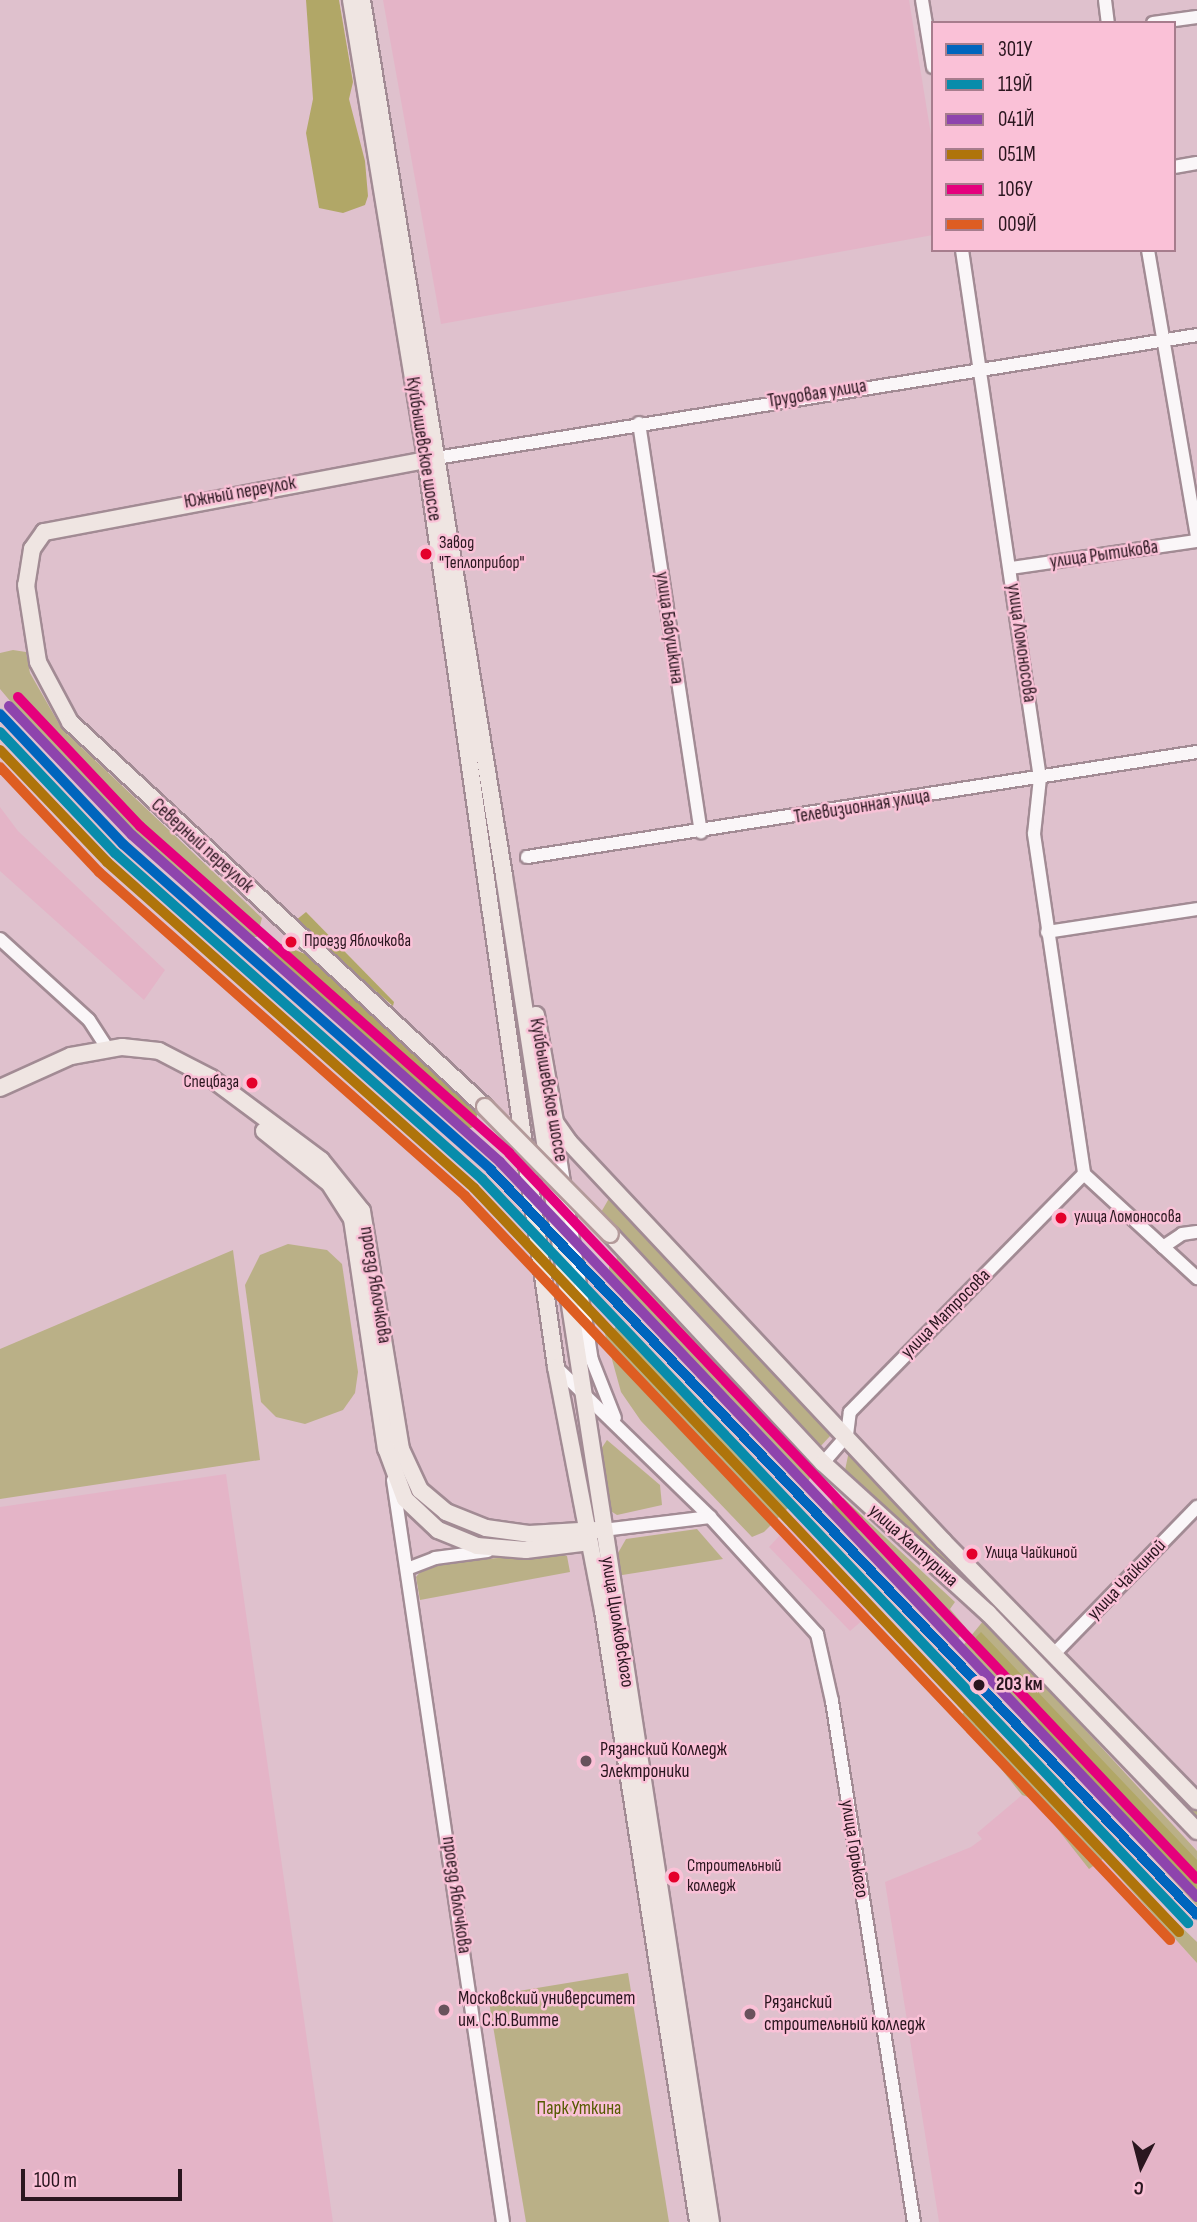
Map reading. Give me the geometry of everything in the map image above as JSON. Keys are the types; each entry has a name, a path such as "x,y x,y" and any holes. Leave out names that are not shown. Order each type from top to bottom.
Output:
{"main road":[{"name":"Куйбышевское шоссе","path":"351,0 504,876 526,1022"},
{"name":"Куйбышевское шоссе","path":"362,0 432,458 509,1024"},
{"name":"Южный переулок","path":"44,532 432,458"},
{"name":"Северный переулок","path":"44,532 26,567 33,641 51,696 70,722 485,1107"},
{"name":"Куйбышевское шоссе","path":"504,876 555,1122"},
{"name":"улица Циолковского","path":"526,1022 580,1389 593,1534 698,2222"},
{"name":"улица Циолковского","path":"509,1024 556,1367 593,1534 711,2222"},
{"name":"проезд Яблочкова","path":"107,1048 172,1066 196,1081 311,1167 343,1201 359,1244 391,1469 405,1499 438,1530 503,1549 593,1534"},
{"name":"проезд Яблочкова","path":"0,1088 71,1056 107,1048 159,1051 194,1067 321,1160 354,1197 368,1228 401,1449 432,1502 466,1522 507,1532 593,1534"},
{"name":"улица Халтурина","path":"485,1107 610,1234 823,1463 988,1613 1197,1831"},
{"name":"улица Халтурина","path":"555,1122 847,1435 1197,1801"}],"street":[{"path":"922,0 931,55"},
{"path":"1105,0 1108,21"},
{"path":"1166,21 1197,16"},
{"path":"1176,167 1197,163"},
{"name":"улица Ломоносова","path":"962,252 1040,778 1034,834 1084,1174"},
{"path":"1148,252 1197,539"},
{"name":"Трудовая улица","path":"432,458 1197,335"},
{"name":"улица Бабушкина","path":"639,423 701,832"},
{"name":"улица Рытикова","path":"1010,568 1197,539"},
{"name":"Телевизионная улица","path":"527,857 701,832 1197,752"},
{"path":"1047,932 1197,909"},
{"path":"0,939 89,1020 107,1048"},
{"name":"Куйбышевское шоссе","path":"555,1122 592,1360 618,1425"},
{"path":"1084,1174 1197,1278"},
{"name":"улица Матросова","path":"823,1463 847,1435 850,1412 1084,1174"},
{"path":"1163,1247 1197,1232"},
{"name":"улица Горького","path":"556,1367 710,1517 805,1618 824,1656 914,2222"},
{"name":"проезд Яблочкова","path":"391,1469 503,2222"},
{"name":"улица Чайкиной","path":"1055,1653 1197,1507"},
{"path":"593,1534 710,1517"},
{"name":"проезд Яблочкова","path":"407,1569 435,1558 503,1549"}],"shaded area":[{"path":"306,0 339,0 353,82 349,99 365,161 368,196 365,205 343,213 319,208 306,133 313,99"},
{"path":"383,0 909,0 931,135 931,235 441,324"},
{"path":"0,807 18,831 165,970 144,1000 0,871"},
{"path":"306,912 394,1002 393,1006 295,921"},
{"path":"273,941 305,954 423,1059 477,1114 476,1126 465,1130 271,960 267,950"},
{"path":"226,1474 333,2222 0,2222 0,1507"},
{"path":"832,1498 843,1498 863,1517 864,1530 856,1530 833,1508"},
{"path":"796,1518 864,1594 858,1600 871,1613 850,1631 769,1547"},
{"path":"981,1632 1197,1860 1197,1890 1043,1733 1033,1707 975,1649 974,1639"},
{"path":"1022,1795 1034,1799 1089,1868 1103,1859 1197,1963 1197,2222 939,2222 885,1882 971,1847 982,1839 977,1833"}],"green space":[{"path":"13,650 26,652 30,673 62,729 262,918 257,937 248,937 66,767 0,689 0,653"},
{"path":"611,1195 825,1420 832,1434 818,1449 600,1214"},
{"path":"288,1244 327,1250 342,1264 358,1372 355,1393 343,1410 305,1424 276,1417 261,1402 245,1285 260,1255"},
{"path":"233,1250 260,1460 0,1499 0,1349"},
{"path":"617,1251 815,1464 805,1491 609,1283 609,1266 616,1271"},
{"path":"600,1316 614,1329 618,1324 790,1506 764,1532 752,1537 641,1421 621,1392"},
{"path":"607,1440 660,1485 662,1505 617,1515 609,1510 599,1452"},
{"path":"849,1451 1197,1809 1197,1824 844,1475"},
{"path":"832,1498 843,1498 955,1602 950,1609 966,1628 954,1644 830,1516"},
{"path":"697,1529 723,1559 616,1576 614,1560 626,1539"},
{"path":"556,1553 567,1556 570,1572 420,1600 416,1577 427,1564"},
{"path":"984,1620 1197,1851 1197,1906 961,1648"},
{"path":"964,1712 974,1722 979,1718 1074,1823 1197,1942 1197,1963 1103,1859 1089,1869 1034,1799 1022,1795 970,1730 956,1721"},
{"name":"Парк Уткина","path":"628,1973 669,2222 526,2222 488,1996"}],"transit line":[{"name":"106У","path":"18,697 140,826 509,1153 1197,1879"},
{"name":"041Й","path":"9,706 132,835 500,1162 1197,1897"},
{"name":"301У","path":"0,714 123,844 491,1170 1197,1915"},
{"name":"119Й","path":"0,732 115,853 482,1179 1188,1923"},
{"name":"051М","path":"0,750 107,862 474,1188 1179,1932"},
{"name":"009Й","path":"0,767 99,872 465,1196 1170,1940"}],"place":[{"name":"Завод \"Теплоприбор\"","path":"426,554"},
{"name":"Проезд Яблочкова","path":"291,942"},
{"name":"Спецбаза","path":"252,1083"},
{"name":"улица Ломоносова","path":"1061,1218"},
{"name":"Улица Чайкиной","path":"972,1554"},
{"name":"203 км","path":"979,1685"},
{"name":"Рязанский Колледж Электроники","path":"586,1761"},
{"name":"Строительный колледж","path":"674,1877"},
{"name":"Московский университет им. С.Ю.Витте","path":"444,2010"},
{"name":"Рязанский строительный колледж","path":"750,2014"}]}
